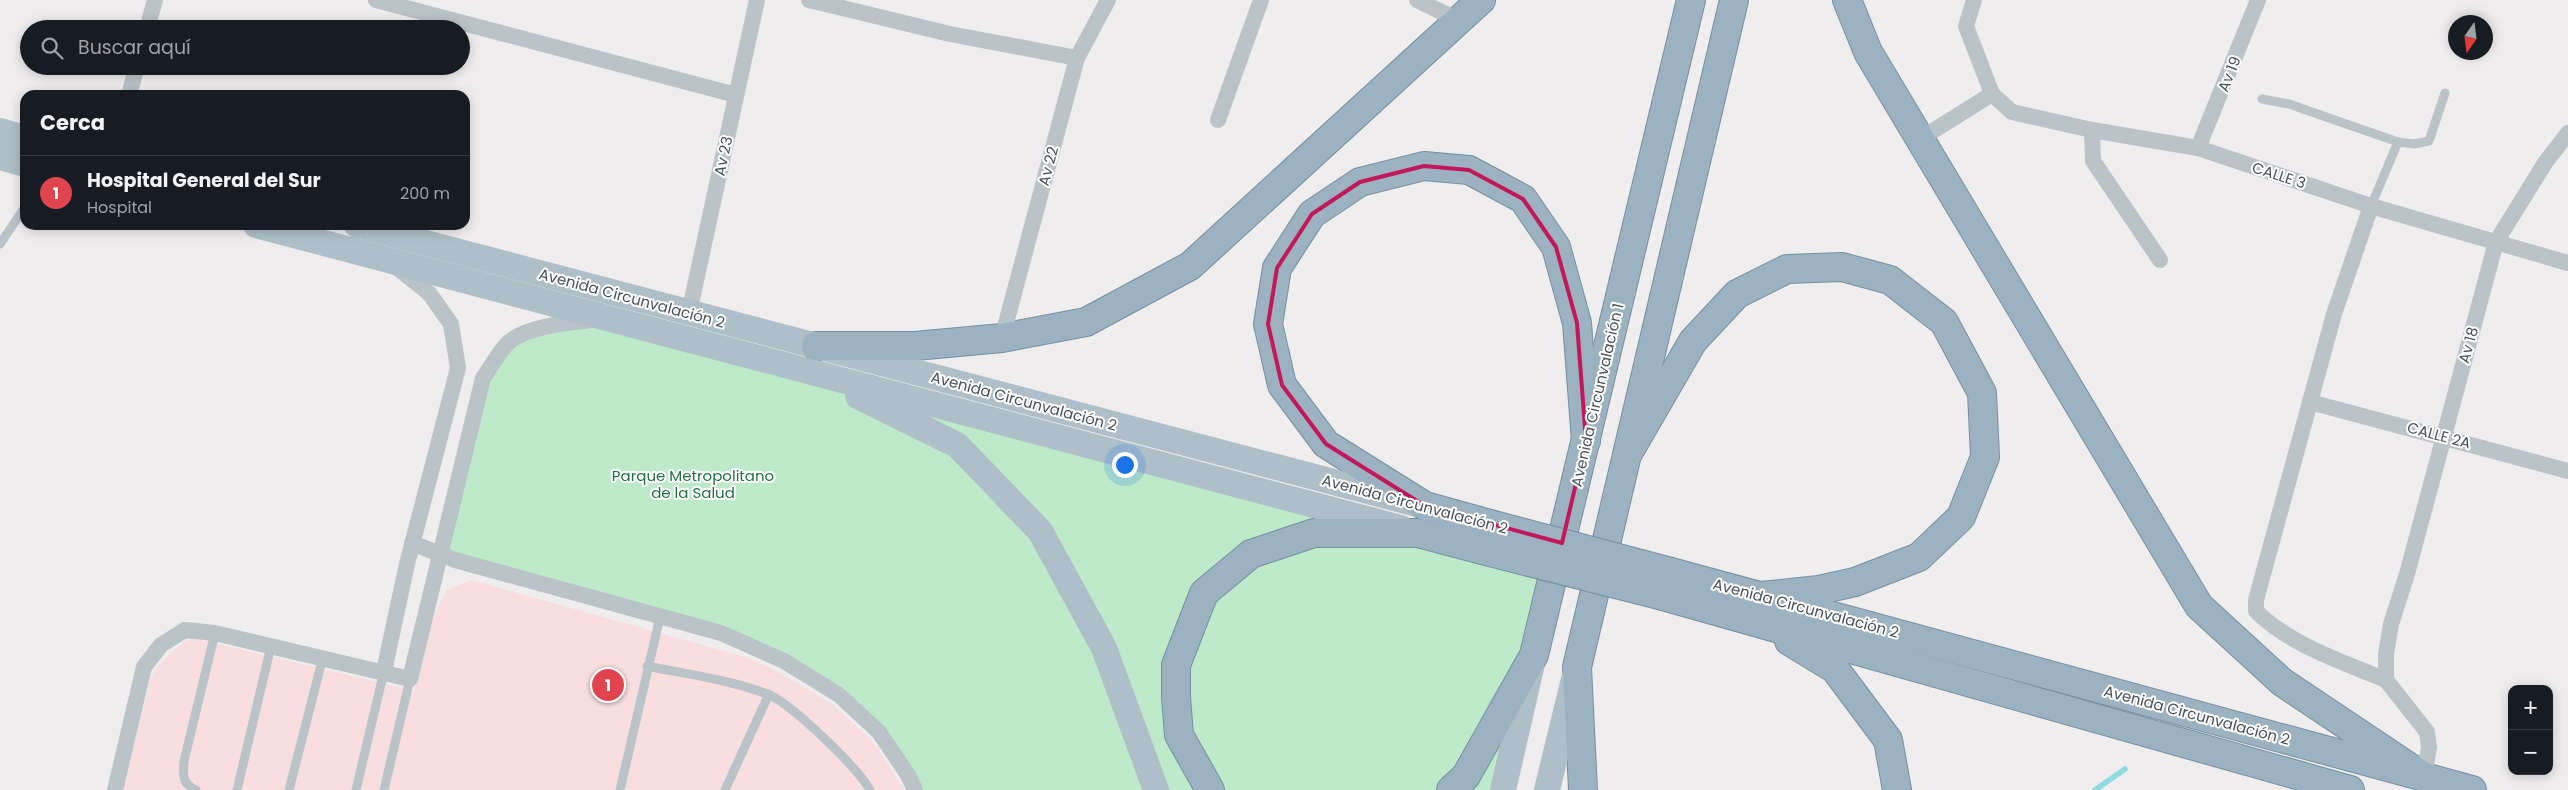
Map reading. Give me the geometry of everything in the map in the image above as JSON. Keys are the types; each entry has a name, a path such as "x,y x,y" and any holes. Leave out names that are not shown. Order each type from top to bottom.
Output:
{"highway":[{"path":"811,358 1002,338 1086,322 1190,266 1481,0"},
{"name":"Avenida Circunvalación 1","path":"1534,655 1691,0"},
{"path":"1583,790 1577,667 1734,0"},
{"path":"1847,0 1868,52 2200,606 2282,682 2424,778"},
{"path":"1425,506 1326,444 1282,385 1268,324 1277,268 1312,214 1360,182 1424,166 1469,170 1523,199 1556,247 1574,314 1586,441"},
{"path":"1627,455 1693,341 1736,294 1787,269 1842,267 1890,280 1944,322 1982,393 1985,457 1961,517 1919,557 1855,582 1819,590 1761,596"},
{"name":"Avenida Circunvalación 2","path":"1425,506 1490,524 1667,584 1758,622 2350,790"},
{"path":"1210,790 1179,735 1176,697 1176,666 1204,593 1251,554 1314,533 1418,533"},
{"name":"Avenida Circunvalación 2","path":"1418,533 1482,550 1667,584 1761,596 2472,790"},
{"path":"1758,622 1835,669 1888,740 1897,790"},
{"path":"1451,790 1466,776 1534,655"}],"main road":[{"path":"0,131 20,137"},
{"path":"0,157 20,163"},
{"name":"Avenida Circunvalación 2","path":"275,230 607,318 811,358 1425,506"},
{"name":"Avenida Circunvalación 2","path":"375,230 689,313 811,358 1418,533"},
{"path":"811,358 958,444 1040,531 1104,648 1156,790"},
{"name":"Avenida Circunvalación 1","path":"1503,790 1534,655"},
{"path":"1547,790 1577,667"}],"street":[{"path":"149,20 155,0"},
{"path":"376,0 452,20"},
{"name":"Av 23","path":"689,313 757,0"},
{"path":"809,0 950,34 1077,58"},
{"name":"Av 22","path":"1002,338 1077,58 1108,0"},
{"path":"1218,120 1261,0"},
{"path":"1417,0 1458,20"},
{"path":"1920,139 1992,94 1966,26 1974,0"},
{"name":"Av 19","path":"2198,148 2258,0"},
{"path":"470,25 736,95"},
{"path":"130,90 135,75"},
{"name":"CALLE 3","path":"1992,94 2012,112 2092,130 2198,148 2371,206 2568,263"},
{"path":"2092,130 2093,161 2160,260"},
{"name":"Av 18","path":"2386,680 2386,654 2391,624 2407,574 2496,242 2545,163 2568,133"},
{"path":"2371,206 2334,314 2256,600 2256,611 2265,620 2322,654 2386,680 2427,732 2429,747 2424,778"},
{"path":"384,671 412,543 458,368 451,324 429,293 387,260"},
{"path":"115,790 144,667 161,645 185,630 214,633 384,671 410,679 483,378 506,344 535,329 561,323 607,318"},
{"name":"CALLE 2A","path":"2310,402 2444,436 2568,471"},
{"path":"412,543 454,560 660,618 721,632 784,661 838,695 879,732 908,775 915,790"}],"lane":[{"path":"2262,99 2289,104 2398,142 2414,144 2430,141 2445,93"},
{"path":"2371,206 2398,142"},
{"path":"0,244 20,214"},
{"path":"620,790 647,666 660,618"},
{"path":"196,790 188,787 183,778 184,761 214,633"},
{"path":"237,790 271,646"},
{"path":"289,790 323,657"},
{"path":"647,666 769,694 813,728 863,777 870,790"},
{"path":"356,790 384,671"},
{"path":"384,790 410,679"},
{"path":"725,790 769,694"}],"highlighted area":[{"path":"1424,166 1469,170 1523,199 1556,247 1577,323 1586,441 1562,543 1425,506 1326,444 1282,385 1268,324 1277,268 1312,214 1360,182"}],"shaded area":[{"path":"471,580 745,657 770,667 832,704 875,744 905,790 123,790 151,677 159,664 183,642 193,639 206,641 414,691 432,619 447,590"}],"green space":[{"name":"Parque Metropolitano de la Salud","path":"607,318 1555,568 1503,790 915,790 908,775 839,695 721,633 439,553 483,378 506,344"}],"waterway":[{"path":"2095,790 2125,769"}],"place":[{"name":"Hospital General del Sur","path":"608,685"}]}
